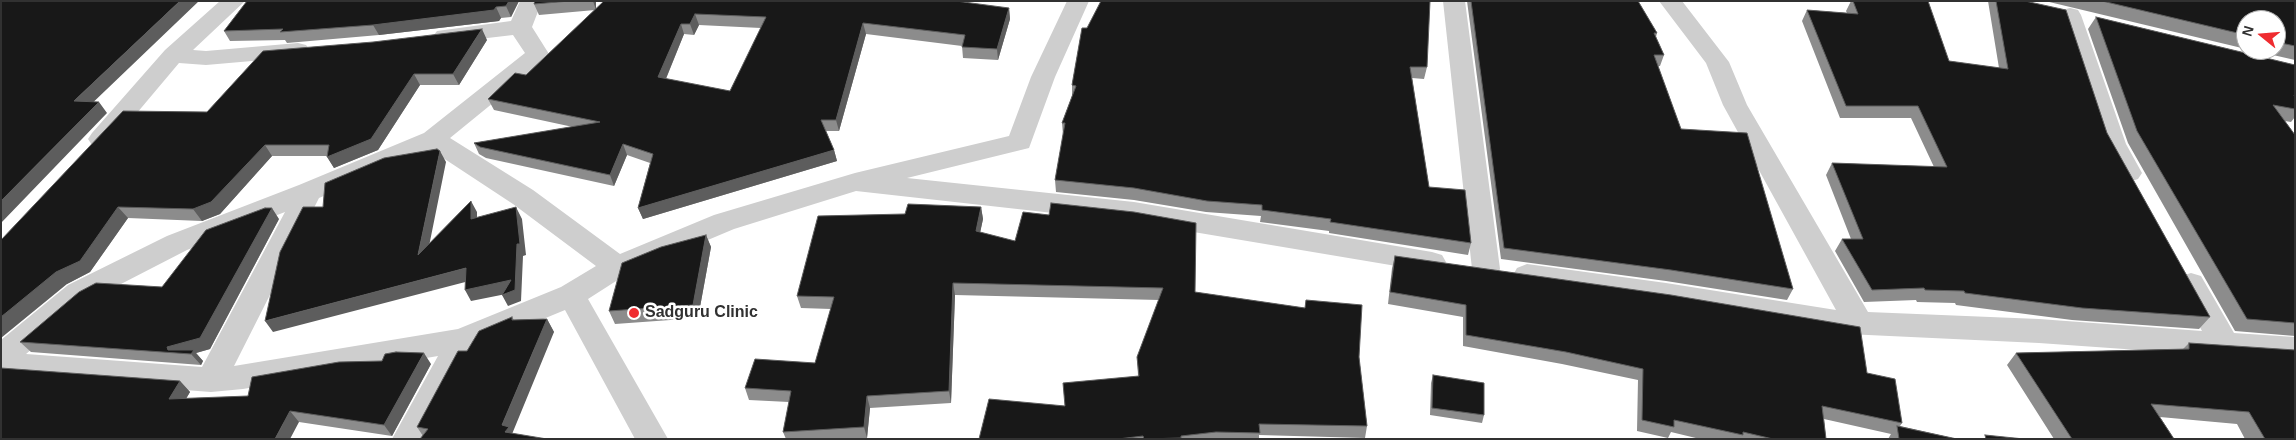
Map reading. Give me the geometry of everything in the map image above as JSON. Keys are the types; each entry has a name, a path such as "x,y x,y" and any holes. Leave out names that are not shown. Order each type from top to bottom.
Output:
{"street":[{"path":"84,157 173,55 234,1"},
{"path":"520,27 531,1"},
{"path":"1,364 211,380 243,377 462,340 571,294 617,267 724,222 855,182 1020,142 1043,77 1078,1"},
{"path":"1454,1 1486,269"},
{"path":"1670,1 1717,62 1735,104 1859,324"},
{"path":"2098,22 2060,13 2113,144 2142,196"},
{"path":"426,38 520,27"},
{"path":"1,357 86,289 176,244 310,192 433,139 534,58 537,54 520,27"},
{"path":"173,55 206,58 321,49"},
{"path":"433,139 523,197 617,267"},
{"path":"855,182 1134,212 1396,256 1666,294 1859,324 2039,331 2295,349"},
{"path":"211,380 310,192"},
{"path":"2181,266 2225,344"},
{"path":"571,294 652,439"},
{"path":"408,439 462,340"}],"building":[{"path":"1,1 180,1 74,101 99,102 1,201"},
{"path":"247,1 509,1 506,6 496,7 494,10 373,25 280,32 283,29 224,31"},
{"path":"535,1 570,1 534,4"},
{"path":"604,1 956,1 1009,8 997,49 962,47 965,35 863,23 836,120 821,120 834,150 638,208 653,154 623,144 610,175 480,147 474,143 600,122 488,99 515,73 526,75","holes":["695,14 766,17 730,91 658,77 681,24 690,24"]},
{"path":"1101,1 1430,1 1427,67 1410,67 1429,187 1465,190 1471,243 1330,222 1331,219 1262,210 1262,205 1207,201 1134,188 1055,180 1065,123 1062,123 1076,86 1072,85 1082,28 1087,28"},
{"path":"1471,1 1638,1 1657,33 1654,33 1664,55 1654,55 1681,129 1747,133 1793,289 1671,270 1504,248"},
{"path":"1853,1 1928,1 1949,61 2008,69 1996,1 2025,1 2066,10 2107,133 2210,317 2082,308 1965,293 1964,291 1925,290 1924,288 1872,290 1842,239 1863,239 1832,163 1947,167 1918,106 1846,106 1807,10 1858,14"},
{"path":"2102,1 2295,1 2295,46 2286,44 2286,10 2236,10 2236,33"},
{"path":"2096,17 2236,51 2236,60 2274,60 2295,65 2295,109 2273,105 2295,135 2295,323 2247,319 2137,131"},
{"path":"482,29 453,74 414,74 371,139 327,157 329,145 265,145 211,202 193,209 118,207 80,261 56,272 1,317 1,240 123,111 207,112 263,51 373,42"},
{"path":"437,149 440,151 418,255 471,201 471,219 516,207 520,244 517,244 515,290 502,295 511,280 465,290 466,268 265,321 280,252 303,207 323,207 325,183 384,158"},
{"path":"1051,203 1134,212 1196,223 1195,292 1305,308 1306,300 1362,305 1359,357 1367,426 1259,424 1260,433 1216,432 1181,436 1181,438 1144,439 1143,436 1118,439 979,439 989,399 1065,406 1063,383 1139,376 1137,357 1163,288 953,283 949,391 867,396 864,427 783,432 791,391 745,388 755,359 815,363 834,297 797,296 818,216 905,214 908,204 981,207 976,231 1015,241 1023,212 1049,215"},
{"path":"265,208 272,208 200,338 167,347 168,350 194,350 191,354 20,342 79,292 96,283 162,287 206,230"},
{"path":"706,235 693,305 609,311 622,263 661,247"},
{"path":"1395,256 1671,295 1860,327 1867,373 1895,379 1902,423 1822,406 1826,439 1773,439 1743,432 1743,435 1674,420 1674,427 1642,420 1643,369 1566,352 1466,335 1466,305 1390,292"},
{"path":"512,317 512,320 547,319 502,425 509,427 505,432 547,439 420,439 428,429 417,427 458,351 467,351 479,331"},
{"path":"2189,343 2295,350 2295,439 2265,439 2249,412 2151,404 2174,439 2072,439 2016,353 2189,349"},
{"path":"396,352 424,353 384,425 290,411 275,439 1,439 1,368 180,381 169,399 248,396 252,377 339,362 382,361 385,354"},
{"path":"1433,375 1484,383 1484,415 1432,408"},
{"path":"1897,426 1957,439 1899,439"},
{"path":"1985,435 2024,439 1986,439"}],"place":[{"name":"Sadguru Clinic","path":"634,313"}]}
